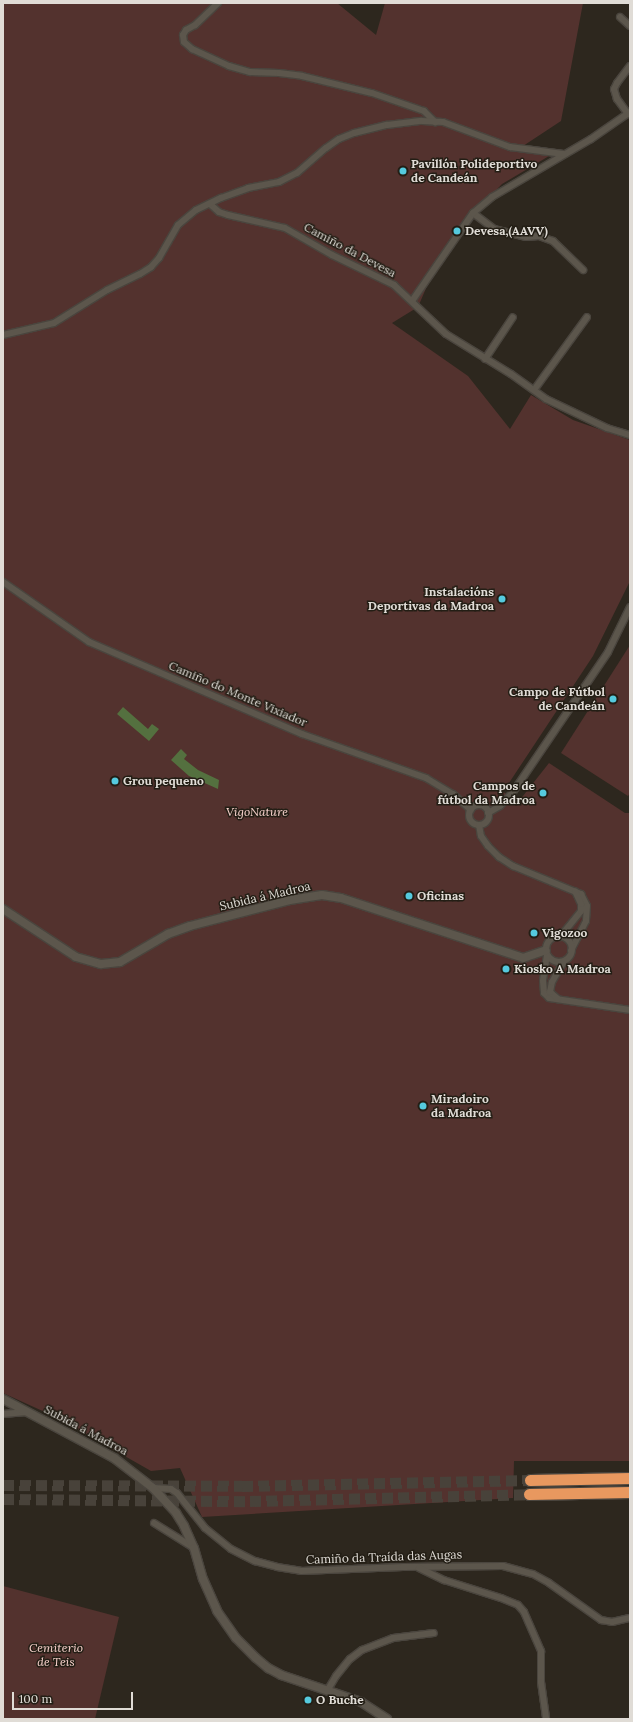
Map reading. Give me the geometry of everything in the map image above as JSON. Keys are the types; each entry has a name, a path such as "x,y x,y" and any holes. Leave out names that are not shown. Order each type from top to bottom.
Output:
{"highway":[{"path":"530,1480 630,1478"},
{"path":"529,1494 630,1492"}],"street":[{"path":"218,3 195,25 186,30 183,35 184,42 192,48 229,66 250,72 279,73 302,76 372,93 424,111 435,122"},
{"path":"620,17 630,26"},
{"path":"412,302 473,213 492,197 591,139 629,113 617,99 614,89 616,83 630,66"},
{"path":"3,335 54,323 107,290 140,274 151,267 159,258 170,238 184,218 196,210 248,188 279,182 297,173 333,143 354,133 387,125 435,122 454,125 510,147 564,154"},
{"name":"Camiño da Devesa","path":"210,204 219,212 228,215 285,228 332,256 394,285 446,334 546,399 607,428 630,434"},
{"path":"473,213 494,229 526,237 539,236 553,241 583,270"},
{"path":"485,359 513,317"},
{"path":"534,390 587,317"},
{"name":"Camiño do Monte Vixiador","path":"3,582 89,642 302,734 426,778 453,794 471,810"},
{"path":"488,813 480,806 471,810 470,820 479,825 485,823 488,813 500,806 513,792 608,652 630,607"},
{"path":"479,825 481,836 488,846 513,866 574,890 581,894 585,900 588,912 586,922 571,950 570,955 564,961 552,982 550,992 559,1000"},
{"path":"574,890 581,904 581,911 560,936 548,942 544,966 544,993 549,998 559,1000 630,1010"},
{"name":"Subida á Madroa","path":"3,909 76,957 101,964 120,962 168,934 190,926 290,900 322,896 341,898 523,958 547,952"},
{"path":"560,936 568,941 571,950"},
{"path":"547,952 553,961 564,961"},
{"name":"Subida á Madroa","path":"3,1399 114,1458 153,1488 176,1514 194,1548 212,1600 225,1624 247,1650 268,1668 361,1702 382,1718"},
{"path":"3,1414 27,1412"},
{"name":"Camiño da Traída das Augas","path":"153,1488 171,1489 177,1493 211,1535 238,1553 255,1561 301,1571 416,1566 502,1566 533,1574 549,1583 601,1620 612,1622 630,1618"},
{"path":"154,1523 194,1548"},
{"path":"416,1566 444,1580 518,1605 541,1652 541,1682 546,1719"},
{"path":"623,1620 630,1623"},
{"path":"328,1691 336,1676 350,1659 362,1650 393,1638 434,1633"}],"green space":[{"name":"VigoNature","path":"3,3 337,3 376,35 385,3 583,3 561,121 520,148 549,156 502,184 457,231 436,265 418,307 392,323 468,376 510,429 531,395 573,420 630,440 630,581 593,656 503,792 519,801 549,763 625,813 630,813 630,1461 514,1461 513,1498 202,1517 180,1468 151,1471 58,1418 3,1393"},
{"name":"Campo de Fútbol de Candeán","path":"630,645 630,793 628,796 561,753"},
{"name":"Cemiterio de Teis","path":"3,1586 119,1617 95,1719 3,1719"}],"shaded area":[{"path":"123,707 148,729 152,724 159,729 149,741 117,714"},
{"path":"181,749 187,755 184,759 198,770 219,780 218,789 189,776 171,760"}],"tunnel":[{"path":"3,1485 242,1486 530,1480"},
{"path":"3,1499 250,1501 529,1494"}],"place":[{"name":"Pavillón Polideportivo de Candeán","path":"403,171"},
{"name":"Devesa,(AAVV)","path":"457,231"},
{"name":"Instalacións Deportivas da Madroa","path":"502,599"},
{"name":"Campo de Fútbol de Candeán","path":"613,699"},
{"name":"Grou pequeno","path":"115,781"},
{"name":"Campos de fútbol da Madroa","path":"543,793"},
{"name":"Oficinas","path":"409,896"},
{"name":"Vigozoo","path":"534,933"},
{"name":"Kiosko A Madroa","path":"506,969"},
{"name":"Miradoiro da Madroa","path":"423,1106"},
{"name":"O Buche","path":"308,1700"}]}
